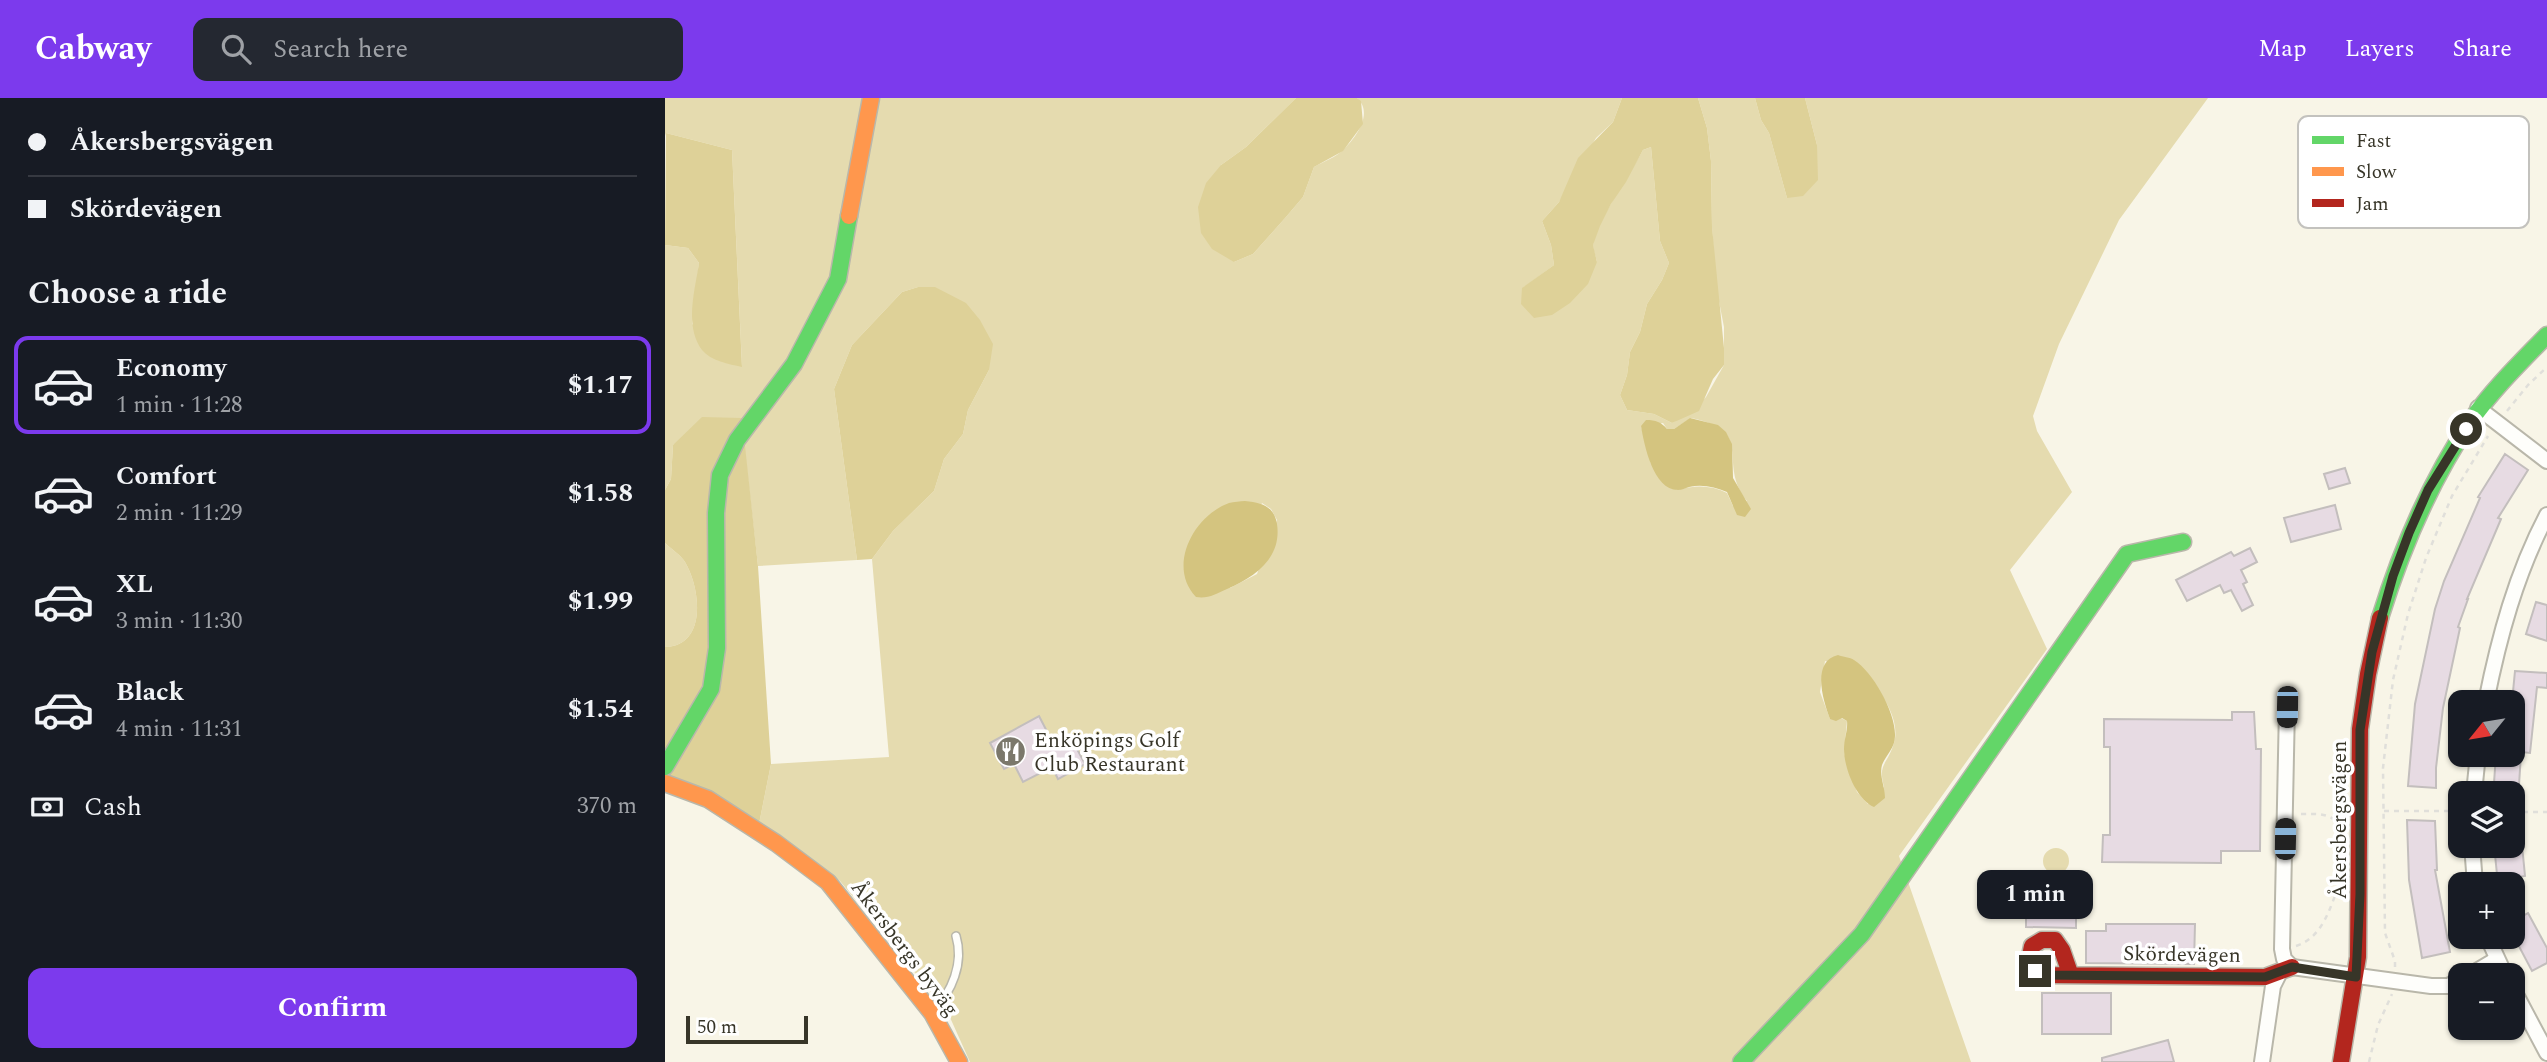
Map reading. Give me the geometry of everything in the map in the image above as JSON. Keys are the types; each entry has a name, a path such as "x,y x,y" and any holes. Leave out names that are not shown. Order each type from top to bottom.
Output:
{"street":[{"path":"665,767 711,689 717,648 716,513 720,475 737,440 794,364 838,279 871,98"},
{"name":"Åkersbergsvägen","path":"2341,1062 2356,977 2360,894 2360,730 2372,652 2393,576 2428,490 2479,408 2511,370 2547,335"},
{"path":"2479,408 2547,461"},
{"path":"2489,690 2504,626 2521,573 2547,515"},
{"path":"1741,1062 1862,934 2127,554 2183,542"},
{"path":"2260,1062 2273,986 2286,969 2283,949 2287,707"},
{"name":"Åkersbergs byväg","path":"665,783 708,799 828,882 932,1013 959,1062"},
{"path":"2493,949 2499,963"},
{"path":"2490,963 2497,959"},
{"path":"2286,969 2448,986"},
{"name":"Skördevägen","path":"2070,973 2265,977 2286,969"},
{"path":"2525,1012 2547,1053"}],"lane":[{"path":"932,1013 945,1000 959,966 956,936"}],"path":[{"path":"2369,1062 2378,1025 2387,1009 2395,961 2385,933 2383,768 2393,680 2408,614 2426,558 2452,496 2497,423 2528,385 2547,367"},
{"path":"2384,811 2448,811"},
{"path":"2525,812 2547,812"},
{"path":"2285,815 2320,814 2332,817 2343,833"},
{"path":"2283,949 2306,943 2316,935 2342,878"}],"shaded area":[{"path":"665,98 1296,98 1246,147 1221,165 1234,262 1253,254 1303,197 1314,167 1340,153 1353,139 1361,125 1364,111 1357,98 1622,98 1613,122 1596,138 1559,202 1542,221 1551,245 1554,265 1523,288 1597,262 1593,245 1600,224 1643,150 1651,147 1660,241 1669,263 1647,304 1640,332 1630,352 1627,375 1620,395 1627,410 1654,414 1672,423 1690,413 1706,397 1724,365 1724,327 1716,286 1712,227 1711,161 1707,128 1698,98 1755,98 1761,120 1769,133 1787,198 1817,145 1805,98 2208,98 2119,220 2059,344 2033,416 2037,431 2072,492 2010,570 2047,649 1899,856 1971,1062 970,1062 948,1013 840,881 759,824 771,764 889,757 872,559 893,531 934,491 944,459 963,434 968,410 989,370 918,287 902,292 852,345 834,389 857,560 758,566 741,418 673,445 671,479 665,490 665,245 688,248 699,263 692,324 742,366 732,150 666,133 665,136","holes":["1691,418 1711,424 1723,431 1730,440 1734,474 1747,501 1733,506 1727,493 1709,487 1677,490 1651,464 1641,426 1663,423 1667,429 1674,429","1262,503 1271,509 1277,520 1257,574 1230,588","1825,661 1866,672 1893,716 1895,736 1882,769 1884,787 1868,804 1857,792 1844,753 1847,721 1841,718 1830,719 1820,692"]},
{"path":"1296,98 1357,98 1361,101 1363,124 1343,151 1314,167 1303,197 1253,254 1234,262 1212,249 1201,233 1198,207 1206,183 1221,165 1246,147"},
{"path":"1622,98 1698,98 1707,128 1724,365 1713,379 1699,411 1672,423 1654,414 1627,410 1620,395 1627,375 1630,352 1640,332 1647,304 1669,263 1660,241 1651,147 1643,150 1600,226 1593,245 1597,262 1588,284 1570,303 1552,315 1534,318 1521,304 1522,288 1554,265 1551,245 1542,221 1559,202 1578,158 1613,122"},
{"path":"1755,98 1805,98 1817,145 1818,180 1803,196 1787,198 1769,133 1761,120"},
{"path":"666,133 732,150 742,367 715,359 702,350 693,330 692,319 699,263 688,248 665,245"},
{"path":"918,287 935,287 966,303 980,320 993,344 989,370 968,410 963,434 944,459 934,491 893,531 872,559 857,560 834,389 852,345 902,292"},
{"path":"702,417 742,418 758,566 771,764 759,824 665,776 665,647 679,644 688,637 694,627 697,600 685,562 665,543 665,490 671,479 673,445"},
{"path":"1690,418 1718,425 1726,432 1732,444 1733,478 1751,509 1745,517 1737,515 1727,492 1704,486 1678,490 1669,488 1662,483 1651,465 1641,426 1646,420 1650,420 1667,429 1674,429"},
{"path":"1245,501 1266,506 1273,513 1277,536 1271,556 1247,579 1212,596 1196,597 1188,585 1184,571 1188,544 1195,531 1216,510 1229,503"},
{"path":"665,543 685,562 690,573 695,587 697,614 688,637 679,644 665,647"},
{"path":"1838,655 1851,658 1869,674 1892,716 1894,744 1881,769 1885,798 1874,807 1857,790 1846,765 1844,749 1847,721 1842,718 1836,721 1830,719 1822,692 1824,665"},
{"path":"2056,848 2065,852 2069,861 2065,870 2056,874 2047,870 2043,861 2047,852"}],"building":[{"path":"2505,454 2528,470 2498,518 2501,519 2458,627 2460,628 2443,708 2436,788 2408,786 2415,704 2435,609 2444,581 2480,498 2478,497"},
{"path":"2345,468 2350,483 2329,489 2324,474"},
{"path":"2335,505 2341,529 2291,542 2284,518"},
{"path":"2250,548 2257,562 2241,570 2247,582 2243,584 2253,605 2242,611 2231,590 2224,593 2220,585 2187,601 2176,580 2231,552 2234,556"},
{"path":"2536,602 2547,605 2547,641 2526,634"},
{"path":"2515,671 2547,673 2547,688 2537,687 2530,753 2525,752 2525,690 2513,690"},
{"path":"2232,712 2254,712 2256,749 2261,749 2260,851 2221,851 2221,863 2102,862 2103,835 2110,835 2110,747 2104,747 2104,719 2232,720"},
{"path":"1039,716 1053,743 1069,734 1085,764 1058,779 1052,767 1023,782 1014,764 1004,769 990,743"},
{"path":"2495,767 2520,767 2519,781 2494,781"},
{"path":"2407,820 2435,821 2435,870 2450,952 2422,958 2409,880"},
{"path":"2495,858 2523,858 2525,872 2497,872"},
{"path":"2026,886 2076,887 2076,928 2026,927"},
{"path":"2528,913 2547,948 2547,963 2532,971 2520,949 2525,949 2525,915"},
{"path":"2106,924 2195,924 2194,964 2086,963 2086,931 2106,931"},
{"path":"2042,993 2111,993 2111,1034 2042,1034"},
{"path":"2168,1040 2174,1062 2102,1062 2102,1058"}],"traffic: fast":[{"path":"665,767 711,689 717,648 716,513 720,475 737,440 794,364 838,279 849,216"},
{"path":"2380,618 2419,515 2457,442 2489,397 2547,335"},
{"path":"1741,1062 1862,934 2127,554 2183,542"}],"traffic: slow":[{"path":"849,216 871,98"},
{"path":"665,783 708,799 776,843 828,882 932,1013 959,1062"}],"traffic: jam":[{"path":"2341,1062 2358,957 2360,729 2380,618"},
{"path":"2070,973 2062,950 2055,940 2042,940 2032,946 2030,956 2035,971 2043,975 2265,977 2292,967"}],"place":[{"name":"Enköpings Golf Club Restaurant","path":"1011,752"}],"route":[{"path":"2035,971 2043,975 2070,973 2265,977 2292,967 2356,977 2360,894 2360,730 2372,652 2381,613 2409,533 2428,490 2466,429"}]}
